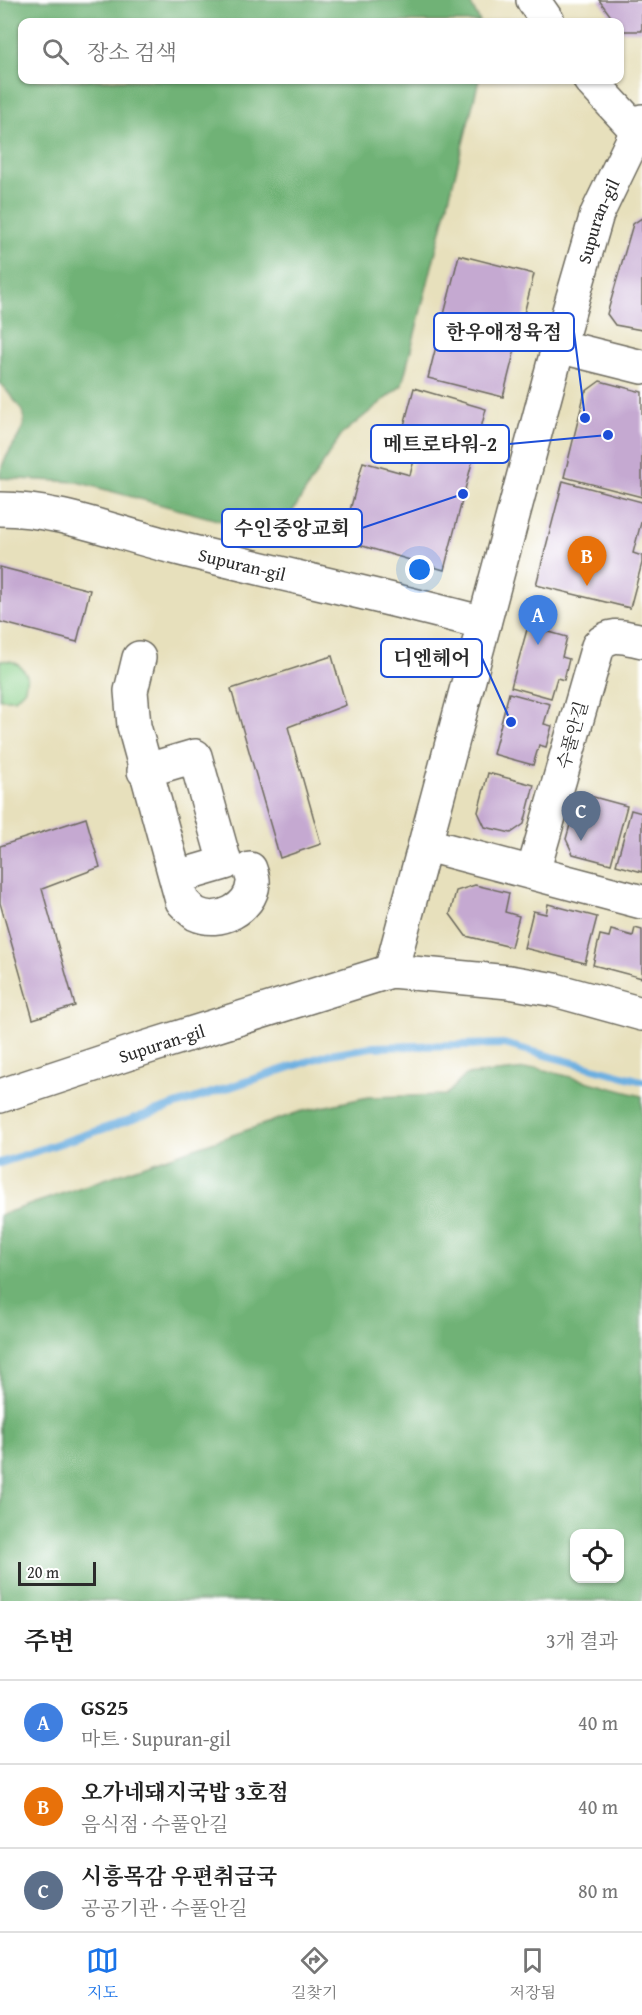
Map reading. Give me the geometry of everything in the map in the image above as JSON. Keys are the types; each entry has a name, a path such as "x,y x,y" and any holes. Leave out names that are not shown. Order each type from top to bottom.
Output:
{"street":[{"path":"533,0 545,18"},
{"path":"594,84 641,130"},
{"name":"Supuran-gil","path":"391,971 558,346 597,214 641,130"},
{"path":"558,346 642,367"},
{"name":"Supuran-gil","path":"0,509 34,510 58,515 167,546 484,623"},
{"name":"수풀안길","path":"533,872 598,646 604,638 611,635 642,641"},
{"path":"139,658 131,691 134,726 144,771 182,901 196,914 215,918 235,912 247,897 253,883 250,869"},
{"path":"144,771 195,756 225,863 177,878"},
{"path":"426,845 642,902"},
{"name":"Supuran-gil","path":"0,1096 391,971 509,982 555,990 642,1014"}],"green space":[{"path":"0,0 469,0 478,18 18,18 18,84 478,84 402,385 341,435 277,536 77,482 0,478 1,468 20,433 24,417 19,406 0,383"},
{"path":"0,661 16,663 27,676 25,689 15,699 0,699"},
{"path":"537,1068 642,1096 642,1601 0,1601 0,1215 299,1112 368,1097 446,1095 466,1075"}],"building":[{"path":"599,0 642,0 642,31 624,31 624,18 612,18"},
{"path":"642,218 642,330 615,325 607,314 633,224"},
{"path":"459,255 534,274 503,397 428,378"},
{"path":"600,381 642,392 642,497 564,477 585,392"},
{"path":"414,388 486,409 444,570 342,540 363,462 410,475 420,438 402,433"},
{"path":"563,481 642,502 642,519 633,553 642,556 642,563 630,608 536,585"},
{"path":"0,567 90,590 77,642 0,622"},
{"path":"528,626 567,637 562,657 569,659 564,680 557,678 551,698 511,687"},
{"path":"332,656 346,705 288,727 321,844 280,858 231,689"},
{"path":"509,693 550,704 544,724 552,726 546,747 539,745 533,765 493,754"},
{"path":"488,773 534,785 524,824 511,833 485,827 478,812"},
{"path":"579,793 627,806 611,864 573,854 566,839"},
{"path":"631,810 642,813 642,872 616,865"},
{"path":"86,818 100,867 42,889 75,1006 33,1019 0,903 0,846"},
{"path":"475,885 509,893 505,912 519,916 511,947 466,936 450,914 456,891"},
{"path":"548,904 597,917 585,963 524,948 533,911 546,914"},
{"path":"635,928 642,930 642,978 593,965 600,935 609,937 611,930 633,936"}],"waterway":[{"path":"0,1163 330,1054 371,1047 504,1044 642,1081"}],"place":[{"name":"한우애정육점","path":"585,418"},
{"name":"메트로타워-2","path":"608,435"},
{"name":"수인중앙교회","path":"463,494"},
{"name":"오가네돼지국밥 3호점","path":"587,586"},
{"name":"GS25","path":"538,645"},
{"name":"디엔헤어","path":"511,722"},
{"name":"시흥목감 우편취급국","path":"581,841"}]}
